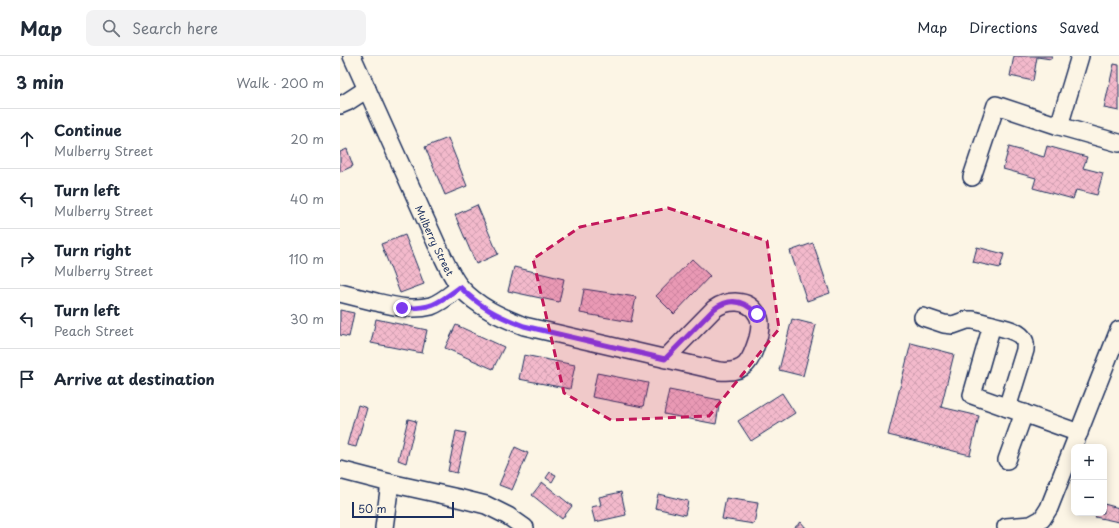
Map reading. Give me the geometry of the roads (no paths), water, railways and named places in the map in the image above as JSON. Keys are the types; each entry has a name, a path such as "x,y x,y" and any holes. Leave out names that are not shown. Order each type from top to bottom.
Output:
{"street":[{"name":"Mulberry Street","path":"352,56 437,245 460,287 473,300 488,310 524,326 720,372 736,371 744,366 752,356 760,330 760,321 757,314 745,304 736,302 720,304 665,359"},
{"path":"1059,126 1080,56"},
{"path":"340,105 367,89"},
{"path":"972,177 996,105 1059,126 1119,143"},
{"path":"340,293 402,308 424,308 441,301 460,287"},
{"path":"923,317 952,325 967,320 973,320 1015,332 1022,336 1025,341 1025,350 1007,408"},
{"path":"992,325 972,395 1079,433"},
{"path":"1006,527 1030,524 1042,519 1049,508 1119,330"},
{"path":"1007,460 1024,413"},
{"path":"340,470 486,505 508,516 525,528"},
{"path":"384,528 390,483"}]}
